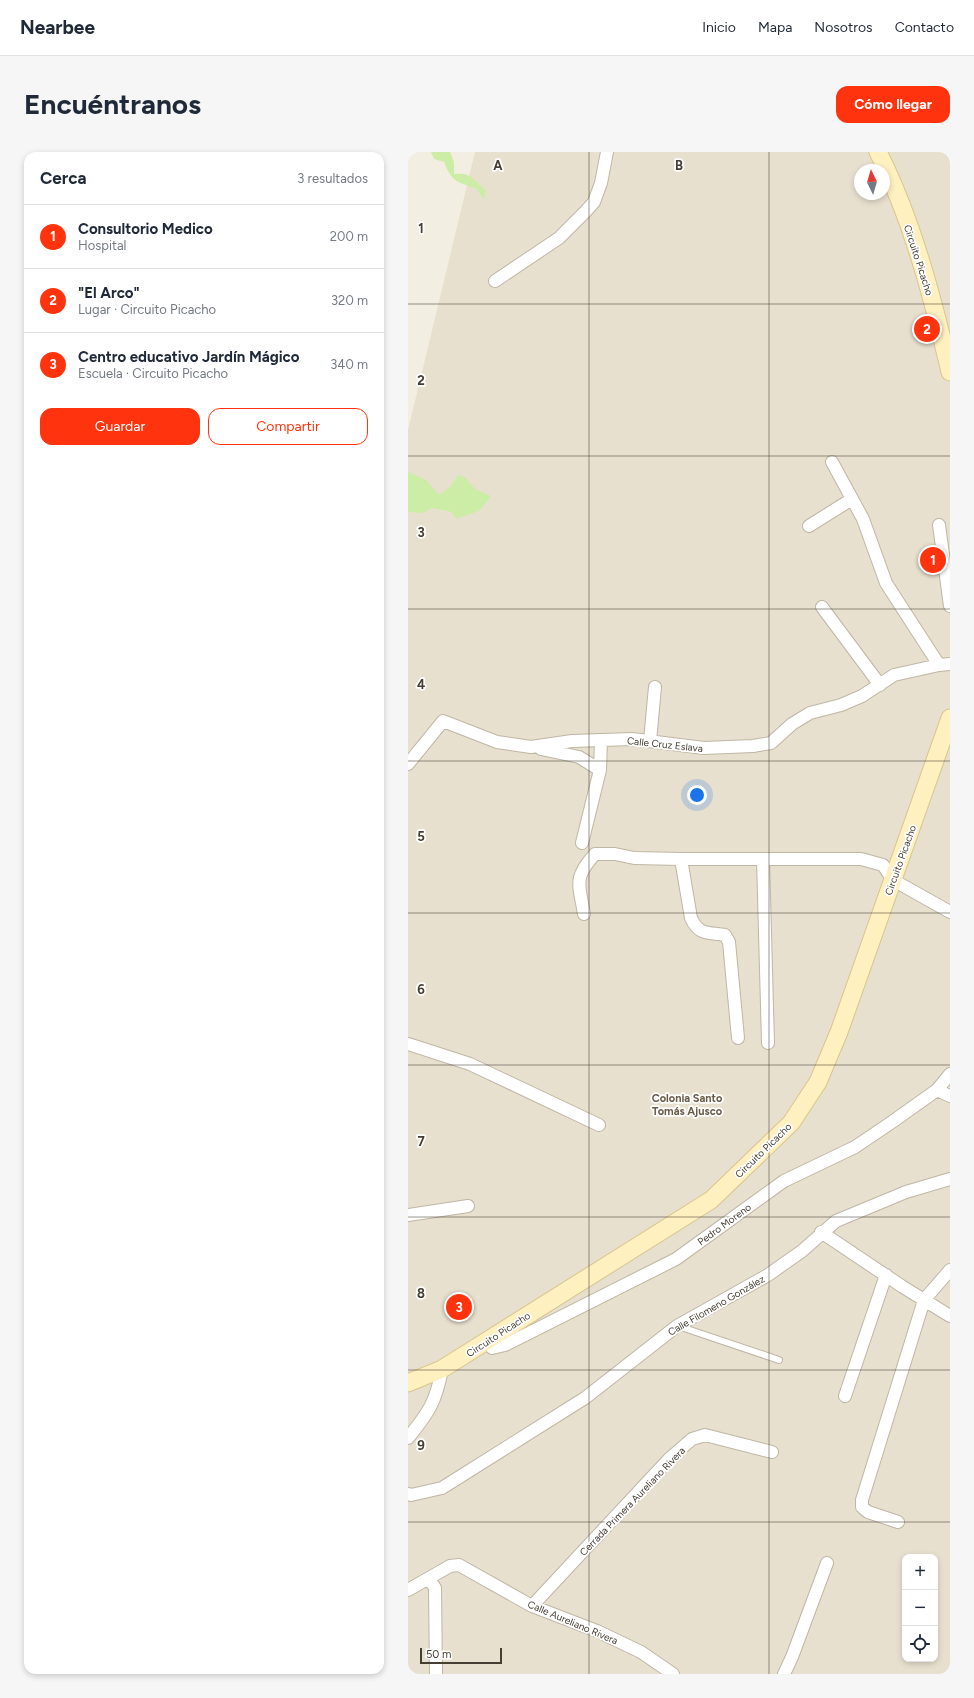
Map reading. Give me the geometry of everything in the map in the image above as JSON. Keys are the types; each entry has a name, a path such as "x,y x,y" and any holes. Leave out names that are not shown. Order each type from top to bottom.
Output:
{"main road":[{"name":"Circuito Picacho","path":"878,152 888,171 945,330 950,372"},
{"name":"Circuito Picacho","path":"408,1383 442,1369 711,1200 791,1123 818,1082 836,1039 950,718"}],"street":[{"path":"495,281 559,238 594,202 601,183 607,152"},
{"path":"832,462 864,519 886,583 945,665"},
{"path":"809,526 852,499"},
{"path":"939,525 950,606"},
{"path":"822,607 880,685"},
{"name":"Calle Cruz Eslava","path":"408,764 443,722 497,742 531,747 572,741 632,739 704,748 753,746 771,743 792,724 810,713 862,696 894,675 945,665"},
{"path":"650,741 655,687"},
{"path":"582,843 600,770 601,740"},
{"path":"531,747 579,757 600,770"},
{"path":"584,914 579,880 585,866 595,854 615,854 634,858 681,859 861,859 883,865 893,880 950,912"},
{"path":"681,859 691,918 695,927 701,932 725,935 729,942 738,1038"},
{"path":"763,859 768,1042"},
{"path":"410,1048 470,1064 599,1126"},
{"name":"Pedro Moreno","path":"486,1340 492,1348 504,1345 676,1259 784,1182 855,1147 937,1090 950,1074"},
{"path":"937,1090 950,1096"},
{"name":"Calle Filomeno González","path":"408,1494 411,1495 442,1488 585,1398 677,1326 768,1275 802,1251 836,1220 906,1192 950,1179"},
{"path":"408,1215 468,1206"},
{"path":"822,1232 950,1316"},
{"path":"898,1522 868,1512 862,1508 862,1500 924,1300 950,1270"},
{"path":"845,1396 886,1275"},
{"path":"408,1438 427,1415 438,1392 442,1369"},
{"name":"Cerrada Primera Aureliano Rivera","path":"532,1606 669,1459 692,1439 705,1435 724,1438 772,1452"},
{"path":"784,1674 828,1563"},
{"name":"Calle Aureliano Rivera","path":"408,1590 450,1566 459,1565 532,1606 597,1631 641,1652 674,1674"},
{"path":"429,1579 435,1588 436,1674"}],"lane":[{"path":"677,1326 779,1360"}],"shaded area":[{"path":"475,152 950,152 950,1674 408,1674 408,430"}],"green space":[{"path":"431,152 450,152 454,162 454,174 465,174 475,180 486,190 484,200 477,189 456,181 450,174 444,162 434,159"},
{"path":"408,472 426,480 439,495 450,487 458,475 465,477 475,489 491,496 479,511 456,519 452,512 432,508 423,513 408,512"}],"place":[{"name":"\"El Arco\"","path":"927,329"},
{"name":"Consultorio Medico","path":"933,560"},
{"name":"Centro educativo Jardín Mágico","path":"459,1307"}],"district":[{"name":"Colonia Santo Tomás Ajusco","path":"687,1104"}]}
